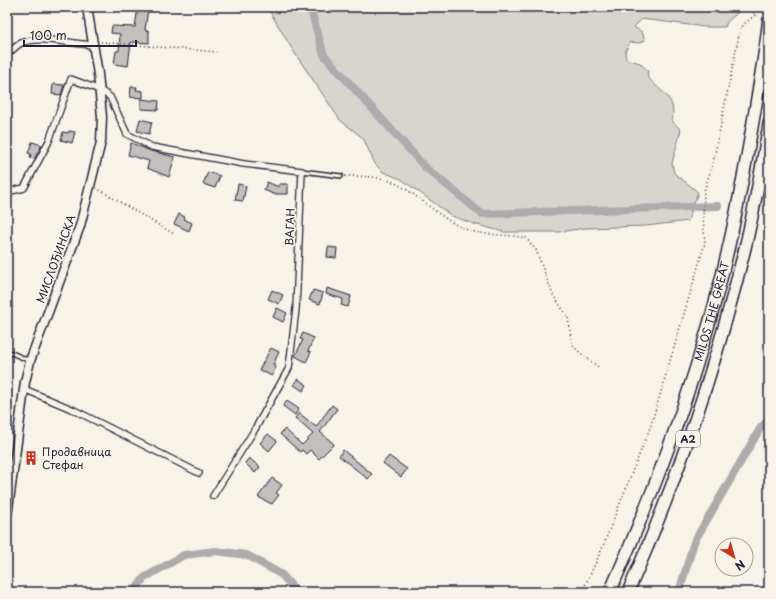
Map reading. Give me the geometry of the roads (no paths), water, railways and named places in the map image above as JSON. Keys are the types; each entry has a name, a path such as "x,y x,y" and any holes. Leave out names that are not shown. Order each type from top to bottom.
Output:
{"highway":[{"name":"MILOS THE GREAT","path":"610,592 665,455 688,389 718,292 740,196 766,42 766,19"},
{"name":"MILOS THE GREAT","path":"628,592 678,467 711,370 745,249 769,124"}],"main road":[{"name":"МИСЛОЂИНСКА","path":"7,516 8,494 24,389 30,361 75,242 91,185 102,133 100,90 87,7"}],"street":[{"path":"7,55 26,41 45,39 69,44 93,43"},
{"path":"7,192 24,188 49,141 71,79 100,90 110,97 127,134 152,147 244,164 302,171"},
{"name":"ВАГАН","path":"213,496 255,429 289,368 296,309 302,171"},
{"path":"24,389 74,410 199,472"}],"lane":[{"path":"302,171 341,176"},
{"path":"7,351 30,361"}],"waterway":[{"path":"310,7 324,55 426,168 482,214 718,206"},
{"path":"679,592 694,542 761,427 769,420"},
{"path":"134,592 144,578 184,555 215,551 247,555 282,575 297,592"}],"place":[{"name":"Продавница Стефан","path":"31,458"}]}
